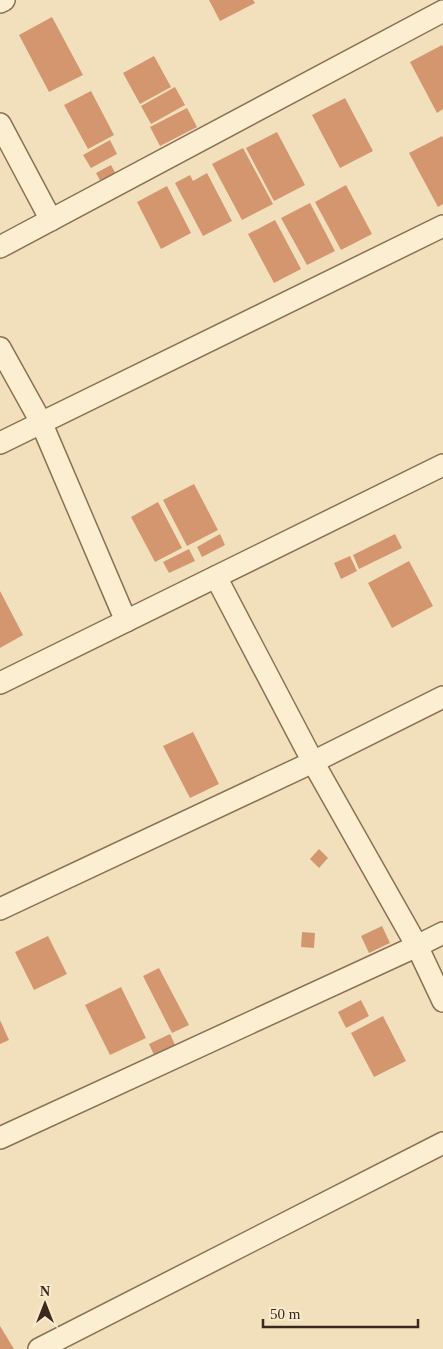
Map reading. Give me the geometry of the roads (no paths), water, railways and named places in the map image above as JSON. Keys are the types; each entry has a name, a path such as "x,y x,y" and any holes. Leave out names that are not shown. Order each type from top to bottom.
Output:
{"street":[{"path":"0,2 4,0"},
{"path":"0,247 443,11"},
{"path":"0,124 51,220"},
{"path":"0,443 443,226"},
{"path":"0,348 41,422 126,621"},
{"path":"0,683 443,465"},
{"path":"216,577 313,762 417,946 443,1001"},
{"path":"0,909 313,762 443,696"},
{"path":"0,1138 443,933"},
{"path":"39,1349 443,1143"}]}
